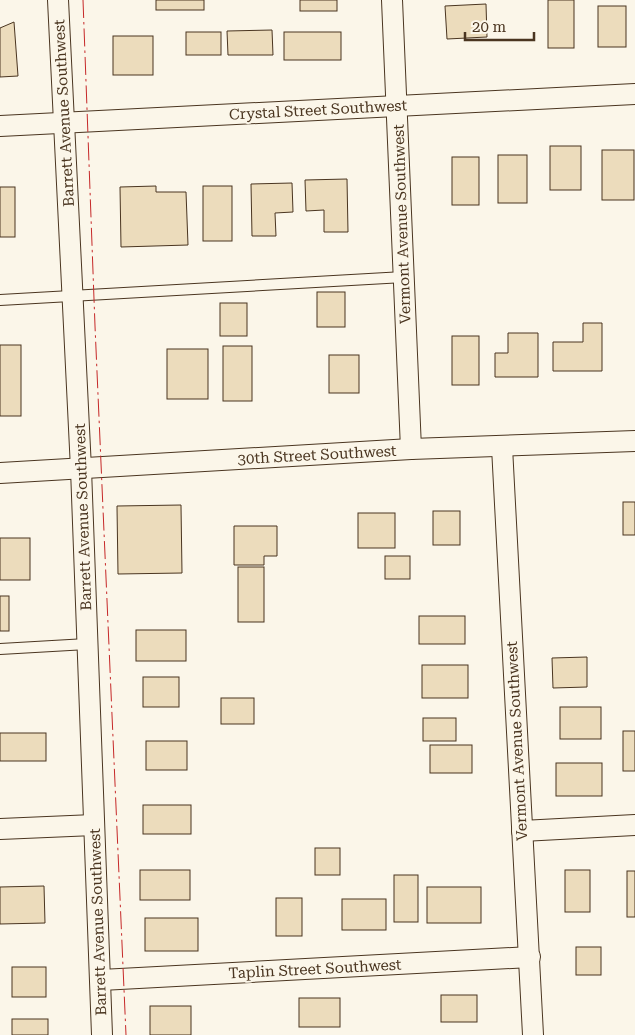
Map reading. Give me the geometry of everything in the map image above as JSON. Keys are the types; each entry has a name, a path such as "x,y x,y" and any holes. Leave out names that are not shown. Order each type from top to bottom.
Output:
{"street":[{"name":"Barrett Avenue Southwest","path":"58,0 82,469 102,1035"},
{"name":"Vermont Avenue Southwest","path":"392,0 398,106 411,449"},
{"name":"Crystal Street Southwest","path":"0,126 635,94"},
{"name":"30th Street Southwest","path":"0,473 411,449 635,441"},
{"name":"Vermont Avenue Southwest","path":"502,447 533,1035"},
{"path":"0,829 94,825"},
{"path":"522,832 635,825"},
{"name":"Taplin Street Southwest","path":"100,980 530,957"}],"lane":[{"path":"0,300 404,277"},
{"path":"0,649 87,644"}],"building":[{"path":"156,0 204,0 204,10 156,10"},
{"path":"300,0 337,0 337,11 300,11"},
{"path":"548,0 574,0 574,48 548,48"},
{"path":"486,4 487,37 447,39 445,6"},
{"path":"598,6 626,6 626,47 598,47"},
{"path":"14,22 18,76 0,77 0,28"},
{"path":"272,30 273,55 228,55 227,31"},
{"path":"186,32 221,32 221,55 186,55"},
{"path":"284,32 341,32 341,60 284,60"},
{"path":"113,36 153,36 153,75 113,75"},
{"path":"550,146 581,146 581,190 550,190"},
{"path":"602,150 634,150 634,200 602,200"},
{"path":"498,155 527,155 527,203 498,203"},
{"path":"452,157 479,157 479,205 452,205"},
{"path":"347,179 348,232 324,232 324,210 306,211 305,180"},
{"path":"292,183 293,212 275,213 276,236 252,236 251,184"},
{"path":"156,186 156,192 186,192 188,245 121,247 120,187"},
{"path":"203,186 232,186 232,241 203,241"},
{"path":"0,187 15,187 15,237 0,237"},
{"path":"317,292 345,292 345,327 317,327"},
{"path":"220,303 247,303 247,336 220,336"},
{"path":"583,323 602,323 602,371 553,371 553,342 583,342"},
{"path":"508,333 538,333 538,377 495,377 495,353 508,353"},
{"path":"452,336 479,336 479,385 452,385"},
{"path":"0,345 21,345 21,416 0,416"},
{"path":"223,346 252,346 252,401 223,401"},
{"path":"167,349 208,349 208,399 167,399"},
{"path":"329,355 359,355 359,393 329,393"},
{"path":"623,502 635,502 635,535 623,535"},
{"path":"181,505 182,573 118,574 117,506"},
{"path":"433,511 460,511 460,545 433,545"},
{"path":"358,513 395,513 395,548 358,548"},
{"path":"234,526 277,526 277,556 264,556 264,565 234,565"},
{"path":"0,538 30,538 30,580 0,580"},
{"path":"385,556 410,556 410,579 385,579"},
{"path":"238,567 264,567 264,622 238,622"},
{"path":"0,596 9,596 9,631 0,631"},
{"path":"419,616 465,616 465,644 419,644"},
{"path":"136,630 186,630 186,661 136,661"},
{"path":"587,657 587,687 553,688 552,658"},
{"path":"422,665 468,665 468,698 422,698"},
{"path":"143,677 179,677 179,707 143,707"},
{"path":"221,698 254,698 254,724 221,724"},
{"path":"560,707 601,707 601,739 560,739"},
{"path":"423,718 456,718 456,741 423,741"},
{"path":"623,731 635,731 635,771 623,771"},
{"path":"0,733 46,733 46,761 0,761"},
{"path":"146,741 187,741 187,770 146,770"},
{"path":"430,745 472,745 472,773 430,773"},
{"path":"556,763 602,763 602,796 556,796"},
{"path":"143,805 191,805 191,834 143,834"},
{"path":"315,848 340,848 340,875 315,875"},
{"path":"140,870 190,870 190,900 140,900"},
{"path":"565,870 590,870 590,912 565,912"},
{"path":"627,871 635,871 635,917 627,917"},
{"path":"394,875 418,875 418,922 394,922"},
{"path":"44,886 45,923 0,924 0,887"},
{"path":"427,887 481,887 481,923 427,923"},
{"path":"276,898 302,898 302,936 276,936"},
{"path":"342,899 386,899 386,930 342,930"},
{"path":"145,918 198,918 198,951 145,951"},
{"path":"576,947 601,947 601,975 576,975"},
{"path":"12,967 46,967 46,997 12,997"},
{"path":"441,995 477,995 477,1022 441,1022"},
{"path":"299,998 340,998 340,1027 299,1027"},
{"path":"150,1006 191,1006 191,1035 150,1035"},
{"path":"12,1019 48,1019 48,1035 12,1035"}],"power":[{"path":"83,0 95,326 126,1035"}]}
